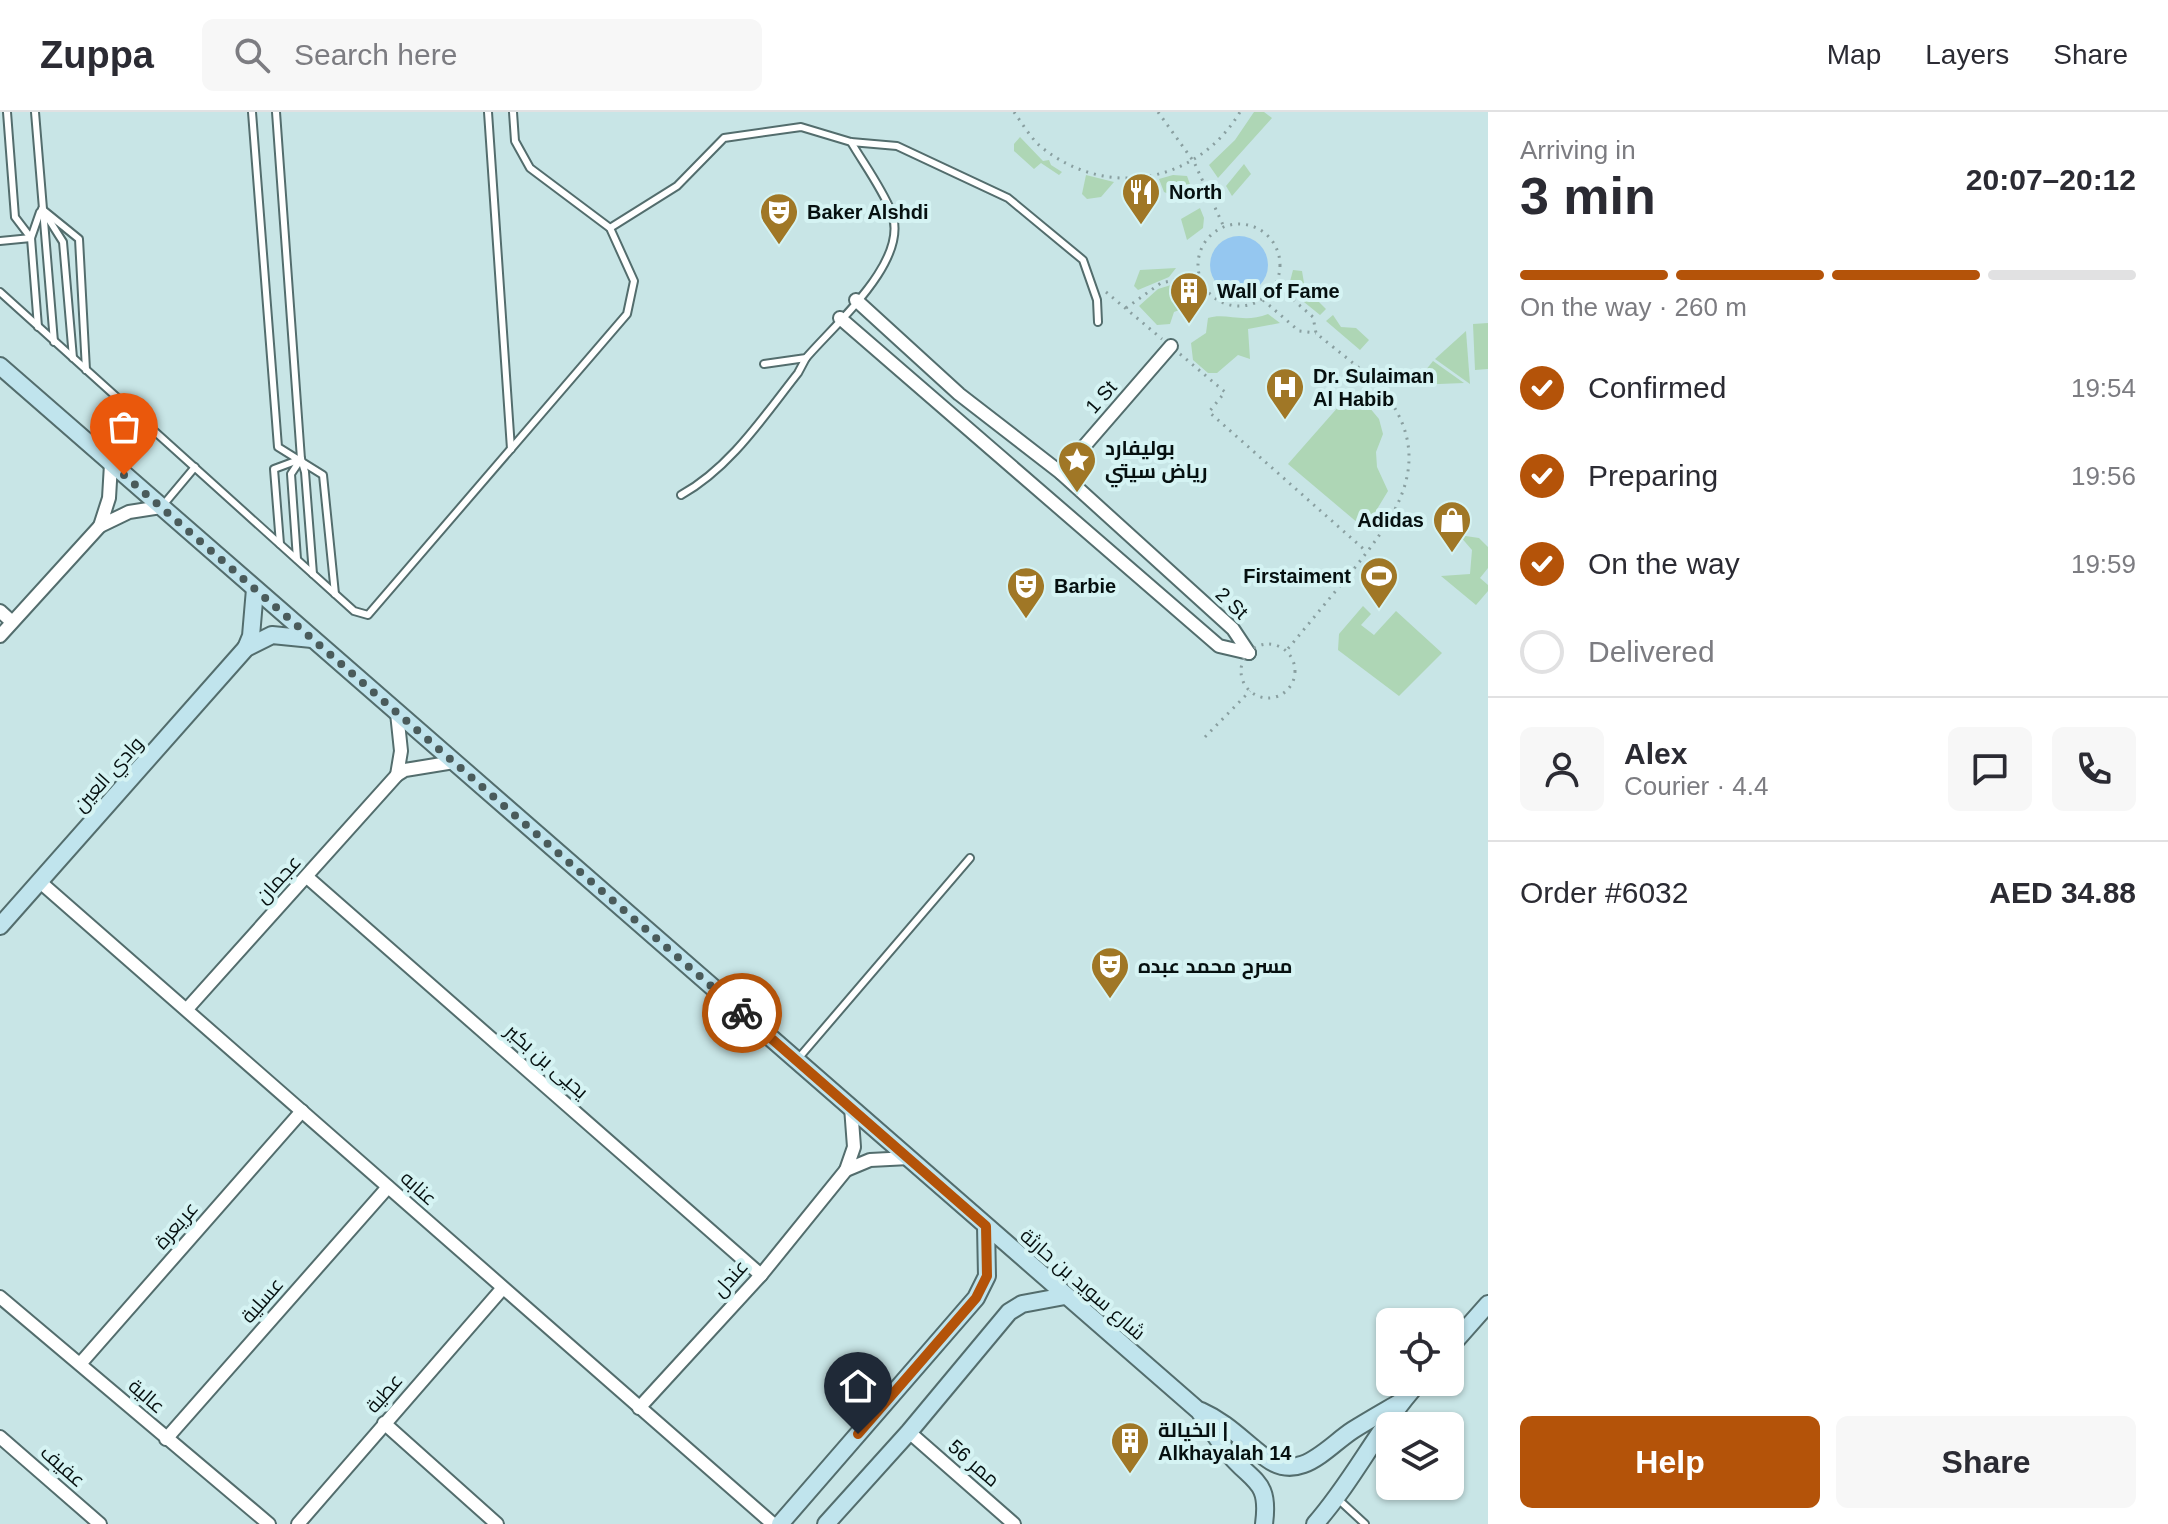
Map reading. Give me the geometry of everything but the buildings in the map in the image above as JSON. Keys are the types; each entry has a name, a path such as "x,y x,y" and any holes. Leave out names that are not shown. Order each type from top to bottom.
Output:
{"street":[{"name":"2 St","path":"856,300 953,388 1061,473 1233,629 1249,653"},
{"name":"2 St","path":"840,318 1219,646 1249,653"},
{"name":"1 St","path":"1061,473 1171,346"},
{"name":"شارع سويد بن حارثة","path":"0,366 1199,1411"},
{"path":"940,403 953,388"},
{"path":"1019,471 1034,452"},
{"path":"100,526 109,498 111,464"},
{"path":"1065,515 1084,495"},
{"path":"0,636 100,526 129,512 161,507"},
{"path":"1150,585 1164,569"},
{"path":"246,648 251,636 255,589"},
{"path":"0,611 12,622"},
{"path":"246,648 272,635 312,639"},
{"name":"وادي العين","path":"0,926 246,648"},
{"path":"397,713 401,751 397,775"},
{"path":"397,775 405,770 454,762"},
{"name":"عجمان","path":"187,1009 397,775"},
{"name":"يحيى بن بكير","path":"307,877 761,1275"},
{"name":"عنابه","path":"39,881 773,1524"},
{"name":"عندل","path":"639,1408 761,1275 846,1170 854,1147 851,1107"},
{"name":"عريعرة","path":"80,1364 302,1111"},
{"path":"846,1170 870,1160 909,1158"},
{"name":"عسلية","path":"166,1439 388,1187"},
{"path":"780,1524 976,1298 987,1276 986,1226"},
{"name":"عطية","path":"298,1524 502,1289"},
{"path":"826,1524 909,1432 1009,1312 1022,1304 1065,1296"},
{"name":"عالية","path":"0,1297 269,1524"},
{"path":"1464,1331 1488,1304"},
{"path":"1321,1522 1368,1447 1406,1396"},
{"path":"1199,1411 1224,1421 1269,1461 1284,1466 1306,1464 1319,1458 1350,1432 1402,1401"},
{"path":"1199,1411 1229,1455 1261,1483 1267,1502 1264,1524"},
{"path":"384,1423 497,1524"},
{"name":"ممر 56","path":"909,1432 1014,1524"},
{"name":"عفيف","path":"0,1437 100,1524"}],"lane":[{"path":"7,112 15,217 31,238"},
{"path":"35,112 54,342"},
{"path":"252,112 278,447 323,475 335,594"},
{"path":"276,112 301,459 305,472 313,574"},
{"path":"488,112 511,449"},
{"path":"0,292 354,611 368,615 627,314 634,281 610,228 530,168 515,141 513,112"},
{"path":"610,228 677,186 724,138 801,127 851,142 897,146 1008,198 1083,260 1097,300 1098,322"},
{"path":"681,495 712,476 727,460 798,373 806,358 888,261 894,224 892,212 851,142"},
{"path":"38,327 31,238 42,209"},
{"path":"42,209 63,242 73,358"},
{"path":"42,209 79,239 86,370"},
{"path":"0,241 31,238"},
{"path":"764,364 806,358"},
{"path":"280,544 274,469 301,459"},
{"path":"297,559 291,474 301,459"},
{"path":"161,507 195,467"},
{"path":"797,1060 970,858"},
{"path":"1338,1499 1365,1524"}],"path":[{"path":"1014,112 1038,145 1073,168 1113,179 1155,177 1194,162 1227,134 1240,112"},
{"path":"1158,112 1194,162 1224,227"},
{"path":"1244,223 1268,235 1280,258 1275,284 1262,299 1237,306 1224,303 1212,297 1199,275 1201,248 1208,237 1224,227 1244,223"},
{"path":"1126,308 1161,283 1199,275"},
{"path":"1275,284 1313,317 1316,333"},
{"path":"1262,299 1299,331 1316,333 1387,396 1399,416 1407,444 1404,494 1390,525 1286,651"},
{"path":"1225,392 1209,412 1367,552"},
{"path":"1271,645 1286,651 1295,665 1288,689 1273,698 1257,696 1250,691 1242,676 1249,653 1271,645"},
{"path":"1205,737 1250,691"}],"green space":[{"path":"1254,112 1264,112 1272,118 1218,178 1209,165 1235,140"},
{"path":"1020,137 1043,161 1049,160 1062,172 1059,175 1041,163 1034,169 1014,151 1014,144"},
{"path":"1244,164 1251,174 1232,196 1226,186"},
{"path":"1086,175 1114,182 1101,197 1087,199 1082,194"},
{"path":"1173,175 1187,176 1195,198 1181,199 1164,192 1159,179"},
{"path":"1200,208 1204,218 1203,228 1187,240 1181,219"},
{"path":"1176,268 1169,277 1138,290 1134,286 1140,270"},
{"path":"1293,270 1302,271 1306,295 1311,294 1326,309 1320,315 1288,289"},
{"path":"1171,285 1190,289 1192,305 1174,312 1170,324 1157,325 1139,306 1158,289"},
{"path":"1268,314 1280,323 1248,329 1250,359 1238,355 1217,373 1208,373 1193,360 1191,343 1206,333 1208,318 1251,318"},
{"path":"1333,315 1341,327 1356,328 1369,340 1360,350 1326,321"},
{"path":"1488,323 1488,369 1475,370 1473,324"},
{"path":"1466,331 1470,384 1435,359"},
{"path":"1433,361 1464,383 1414,385"},
{"path":"1354,389 1379,419 1383,434 1376,452 1377,467 1388,491 1365,529 1288,464"},
{"path":"1459,535 1479,538 1488,547 1488,568 1480,578 1488,585 1488,591 1476,605 1441,576 1470,574 1472,550"},
{"path":"1363,606 1371,614 1361,625 1374,635 1396,611 1442,653 1399,696 1338,650 1339,634"}],"water":[{"path":"1239,236 1250,238 1259,245 1266,254 1266,276 1259,285 1250,292 1239,294 1228,292 1219,285 1212,276 1210,265 1212,254 1219,245 1228,238"}],"way so far":[{"path":"124,475 742,1013"}],"place":[{"name":"North","path":"1141,226"},
{"name":"Baker Alshdi","path":"779,246"},
{"name":"Wall of Fame","path":"1189,325"},
{"name":"Dr. Sulaiman Al Habib","path":"1285,421"},
{"name":"بوليفارد رياض سيتي","path":"1077,494"},
{"name":"Adidas","path":"1452,554"},
{"name":"Firstaiment","path":"1379,610"},
{"name":"Barbie","path":"1026,620"},
{"name":"مسرح محمد عبده","path":"1110,1000"},
{"name":"الخيالة | Alkhayalah 14","path":"1130,1475"}],"route":[{"path":"742,1013 986,1226 987,1276 976,1298 858,1434"}]}
